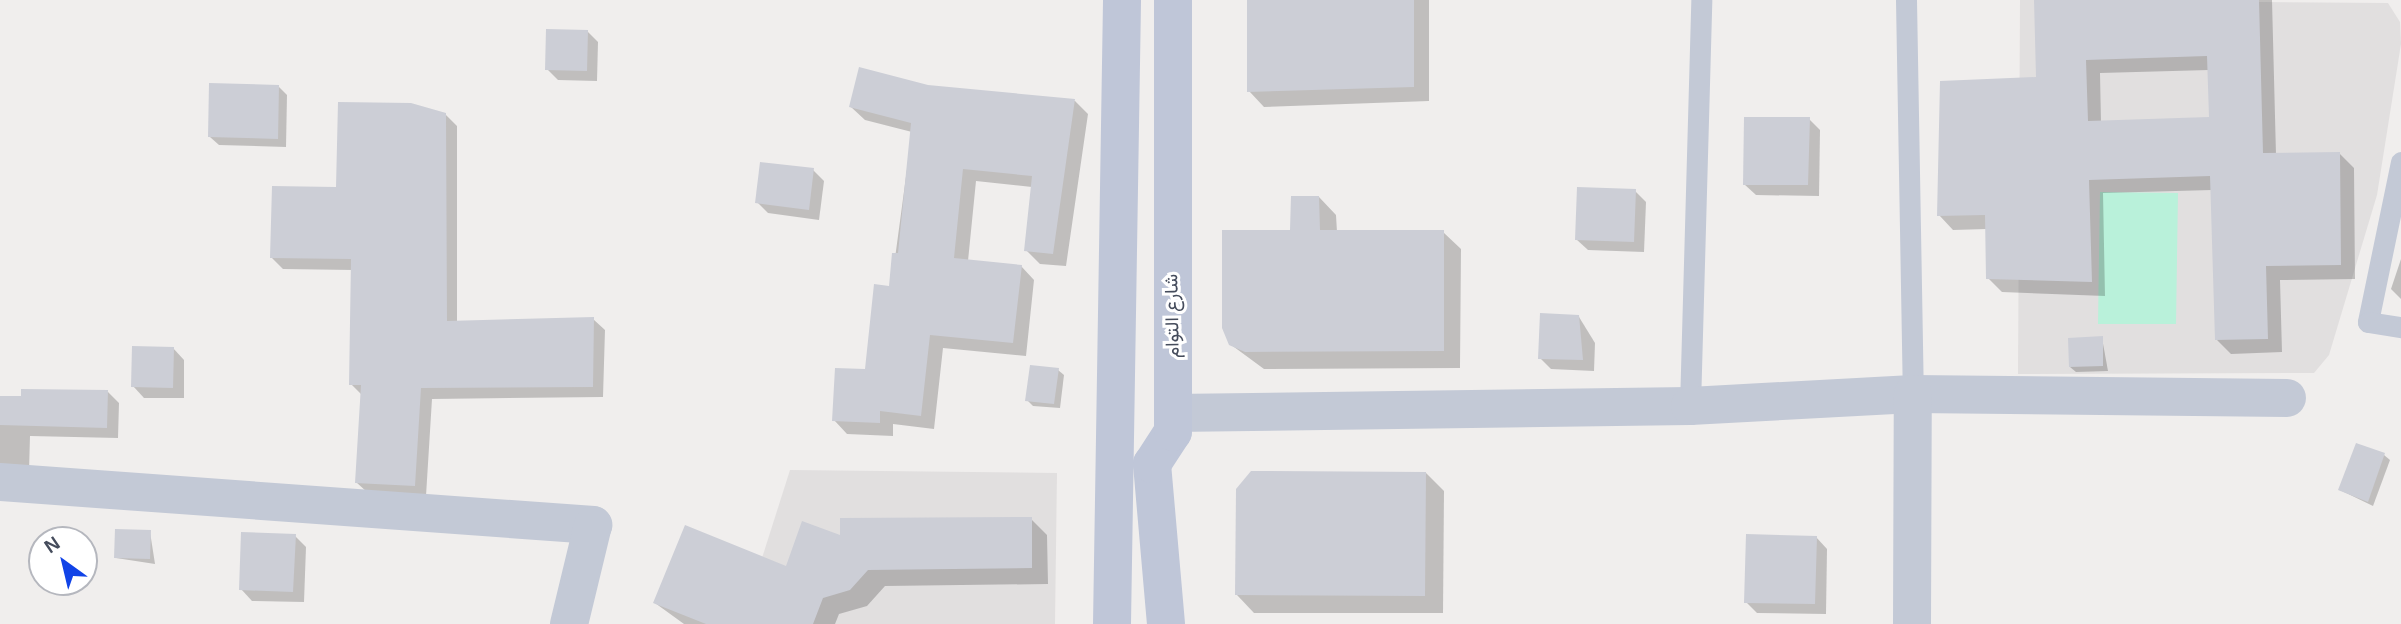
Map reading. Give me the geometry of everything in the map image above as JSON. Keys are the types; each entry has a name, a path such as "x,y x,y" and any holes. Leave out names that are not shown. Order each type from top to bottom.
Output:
{"main road":[{"path":"1112,624 1122,0"},
{"name":"شارع التوام","path":"1166,624 1152,464 1173,432 1173,0"}],"street":[{"path":"1173,412 1690,406 1913,394 2287,398"},
{"path":"1912,624 1913,394"},
{"path":"0,482 593,525 569,624"}],"lane":[{"path":"1690,406 1702,0"},
{"path":"1906,0 1913,394"},
{"path":"2401,162 2368,321 2401,327"}],"shaded area":[{"path":"2020,0 2388,3 2400,22 2401,44 2377,195 2329,355 2314,373 2018,374"},
{"path":"790,470 1057,473 1055,624 741,624"}],"green space":[{"path":"2100,192 2178,193 2176,324 2098,324"}],"building":[{"path":"1247,0 1414,0 1414,87 1247,92"},
{"path":"2034,0 2259,0 2263,153 2340,152 2341,265 2266,266 2268,339 2215,340 2210,176 2089,180 2092,282 1986,279 1985,215 1937,216 1940,81 2036,77","holes":["2207,56 2209,117 2088,121 2086,60"]},
{"path":"546,29 588,30 587,71 545,70"},
{"path":"859,67 928,85 1075,99 1053,254 1024,251 1032,176 963,169 954,258 1022,265 1013,343 930,335 921,416 880,411 880,423 832,421 835,368 865,369 874,284 889,286 892,253 898,253 911,123 849,107"},
{"path":"209,83 279,85 278,139 208,137"},
{"path":"338,102 411,103 446,113 447,321 594,317 593,387 421,388 415,486 355,483 361,385 349,385 351,259 270,258 272,186 336,187"},
{"path":"1744,117 1810,117 1808,185 1743,185"},
{"path":"760,162 814,168 809,210 755,203"},
{"path":"1577,187 1636,189 1634,242 1575,240"},
{"path":"1291,196 1319,196 1320,230 1444,230 1444,351 1245,352 1229,345 1222,328 1222,230 1290,230"},
{"path":"1540,313 1579,315 1583,360 1538,359"},
{"path":"2103,336 2103,366 2069,367 2068,338"},
{"path":"132,346 174,347 173,388 131,387"},
{"path":"1030,365 1059,368 1054,404 1025,401"},
{"path":"21,389 108,390 107,428 0,425 0,396 21,396"},
{"path":"2356,443 2385,453 2368,502 2338,490"},
{"path":"1251,471 1426,472 1425,596 1235,595 1236,489"},
{"path":"1032,517 1032,568 868,570 850,590 823,598 813,624 706,624 653,603 685,525 786,566 802,521 840,535 840,518"},
{"path":"115,529 151,530 150,559 114,558"},
{"path":"241,532 296,534 293,592 239,590"},
{"path":"1746,534 1817,536 1815,604 1744,603"}]}
